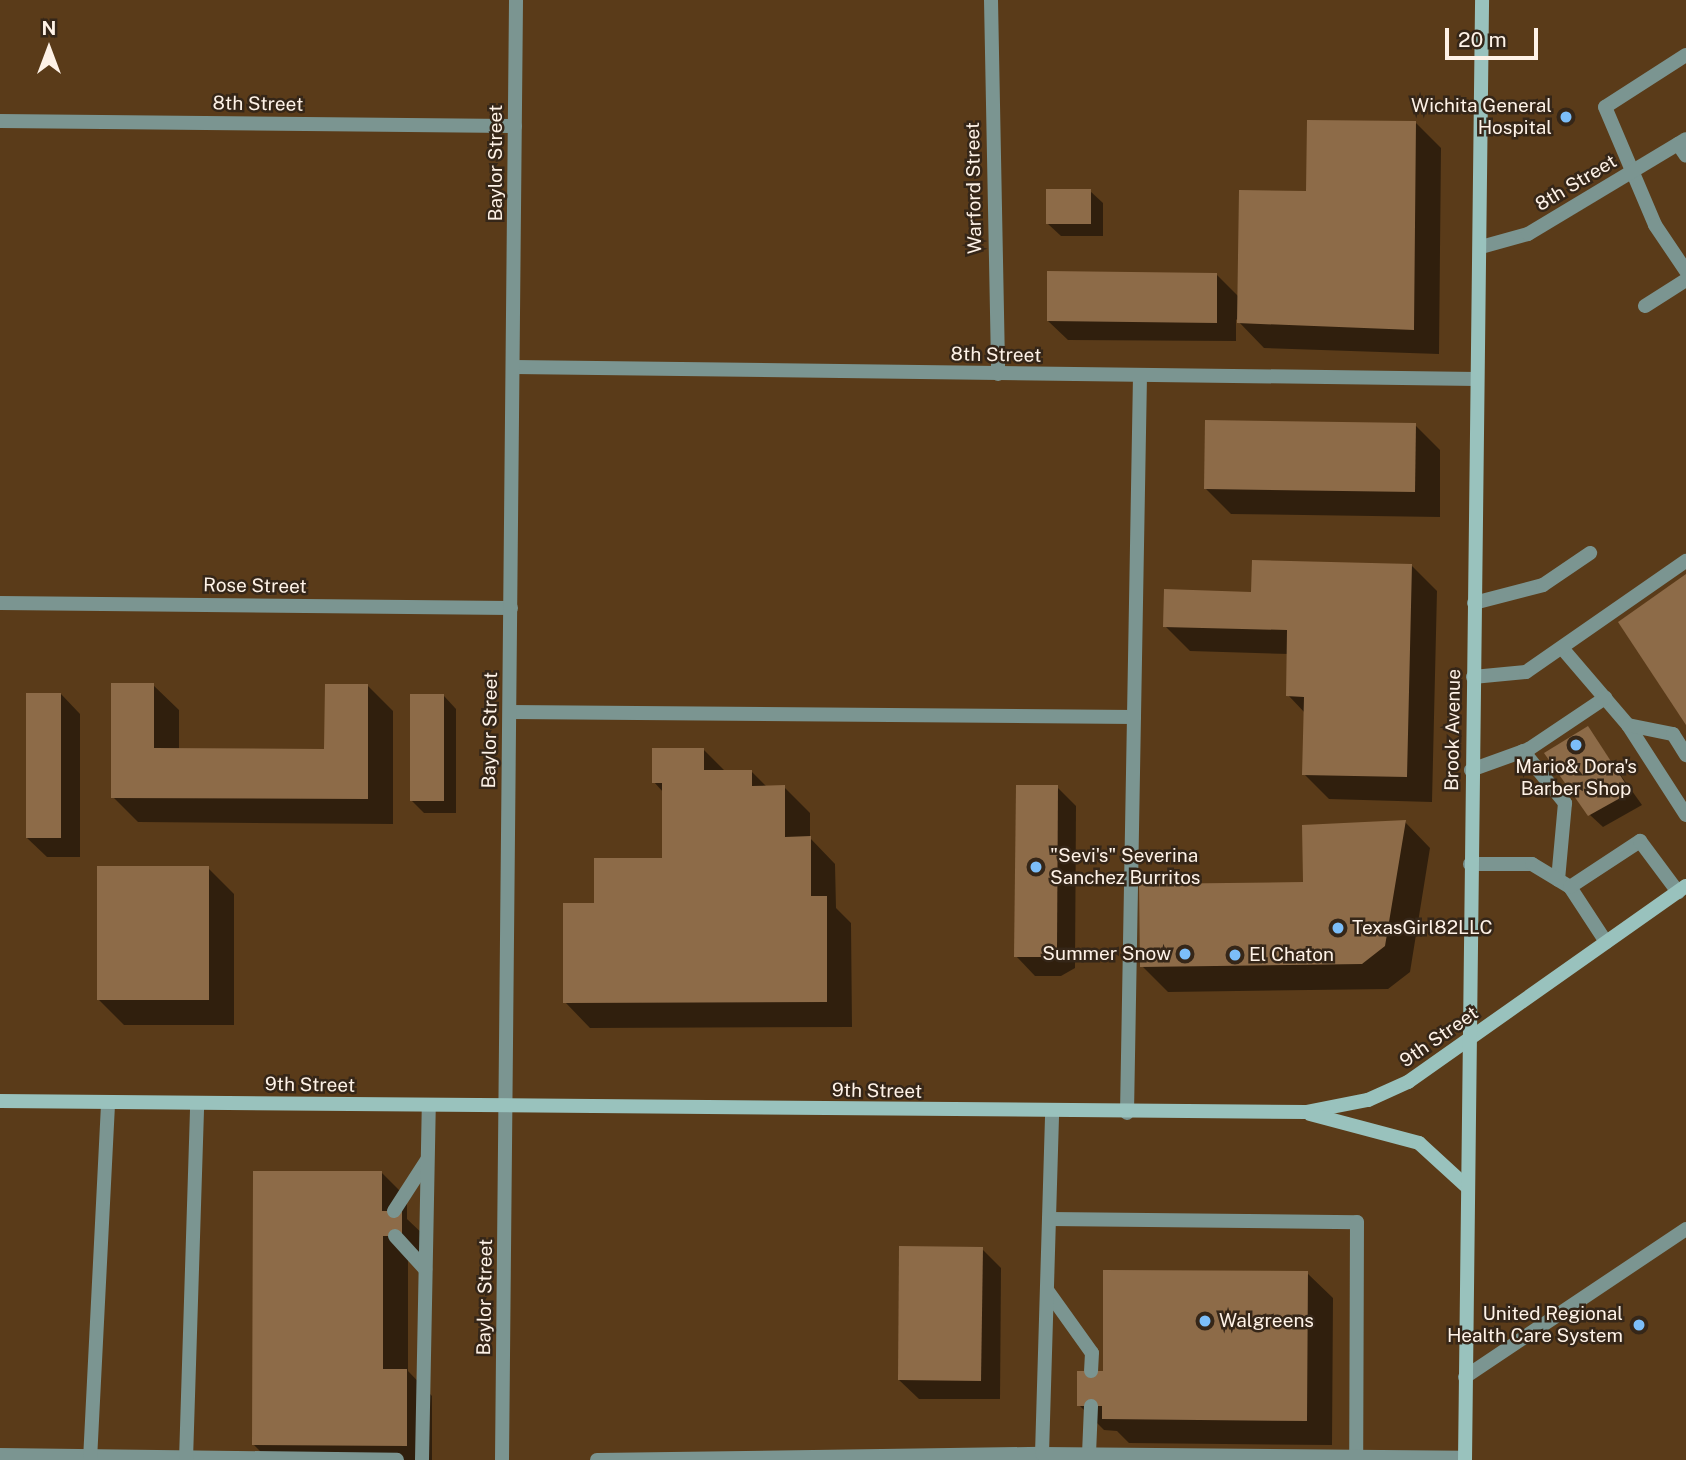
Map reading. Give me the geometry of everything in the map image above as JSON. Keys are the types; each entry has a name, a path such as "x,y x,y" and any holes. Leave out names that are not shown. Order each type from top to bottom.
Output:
{"street":[{"name":"Baylor Street","path":"502,1460 516,0"},
{"name":"Warford Street","path":"991,0 998,374"},
{"name":"Brook Avenue","path":"1465,1459 1482,0"},
{"path":"1686,55 1605,107 1655,225 1686,271"},
{"name":"8th Street","path":"0,121 515,126"},
{"name":"8th Street","path":"1480,247 1528,234 1633,171 1683,146"},
{"path":"1645,306 1686,280"},
{"name":"8th Street","path":"514,367 1477,379"},
{"path":"1127,1113 1140,376"},
{"path":"1474,603 1543,585 1590,553"},
{"path":"1473,677 1526,672 1686,561"},
{"name":"Rose Street","path":"0,603 511,608"},
{"path":"1562,648 1628,724 1686,815"},
{"path":"1472,770 1523,751 1605,698"},
{"path":"510,712 1134,717"},
{"path":"1628,724 1673,734 1686,755"},
{"path":"1523,751 1565,803 1564,883"},
{"path":"1564,883 1640,841 1682,889"},
{"path":"1470,864 1532,864 1564,883 1606,942"},
{"name":"9th Street","path":"0,1101 1127,1113 1306,1112 1368,1100 1388,1091 1468,1040 1682,889"},
{"path":"90,1458 108,1102"},
{"path":"186,1459 197,1103"},
{"path":"422,1460 429,1106"},
{"path":"1042,1454 1052,1112"},
{"path":"1306,1112 1419,1143 1467,1187"},
{"path":"394,1211 428,1159"},
{"path":"1049,1219 1357,1222 1356,1458"},
{"path":"1465,1377 1686,1229"},
{"path":"394,1236 425,1269"},
{"path":"1047,1290 1092,1353 1091,1371"},
{"path":"1089,1454 1091,1406"},
{"path":"597,1460 1042,1454 1465,1459"},
{"path":"0,1455 397,1460"}],"building":[{"path":"1307,120 1416,121 1414,330 1237,323 1239,190 1306,191"},
{"path":"1046,189 1091,189 1091,224 1046,224"},
{"path":"1047,271 1217,273 1217,323 1047,321"},
{"path":"1205,420 1416,423 1415,492 1204,489"},
{"path":"1252,560 1412,564 1407,777 1302,775 1304,697 1286,696 1287,630 1163,627 1164,589 1251,592"},
{"path":"1686,574 1686,725 1618,622"},
{"path":"111,683 154,683 154,748 324,749 325,684 368,684 368,799 111,798"},
{"path":"26,693 61,693 61,838 26,838"},
{"path":"410,694 444,694 444,801 410,801"},
{"path":"1588,726 1631,792 1588,816 1544,753"},
{"path":"652,748 704,748 704,770 752,770 752,786 785,785 785,837 811,836 811,896 827,896 827,1002 563,1003 563,903 594,903 594,858 662,858 662,783 652,783"},
{"name":"\"Sevi's\" Severina Sanchez Burritos","path":"1016,785 1058,785 1057,948 1041,957 1014,957"},
{"path":"1406,820 1385,946 1362,964 1140,967 1139,884 1303,882 1302,825"},
{"path":"97,866 209,866 209,1000 97,1000"},
{"path":"253,1171 382,1171 382,1211 402,1211 402,1236 383,1236 383,1369 407,1369 407,1446 252,1445"},
{"path":"899,1246 983,1247 981,1381 898,1380"},
{"name":"Walgreens","path":"1103,1270 1308,1271 1307,1421 1102,1419 1102,1406 1077,1406 1077,1371 1103,1371"}],"place":[{"name":"Wichita General Hospital","path":"1566,117"},
{"name":"Mario& Dora's Barber Shop","path":"1576,745"},
{"name":"\"Sevi's\" Severina Sanchez Burritos","path":"1036,867"},
{"name":"TexasGirl82LLC","path":"1338,928"},
{"name":"Summer Snow","path":"1185,954"},
{"name":"El Chaton","path":"1235,955"},
{"name":"Walgreens","path":"1205,1321"},
{"name":"United Regional Health Care System","path":"1639,1325"}]}
